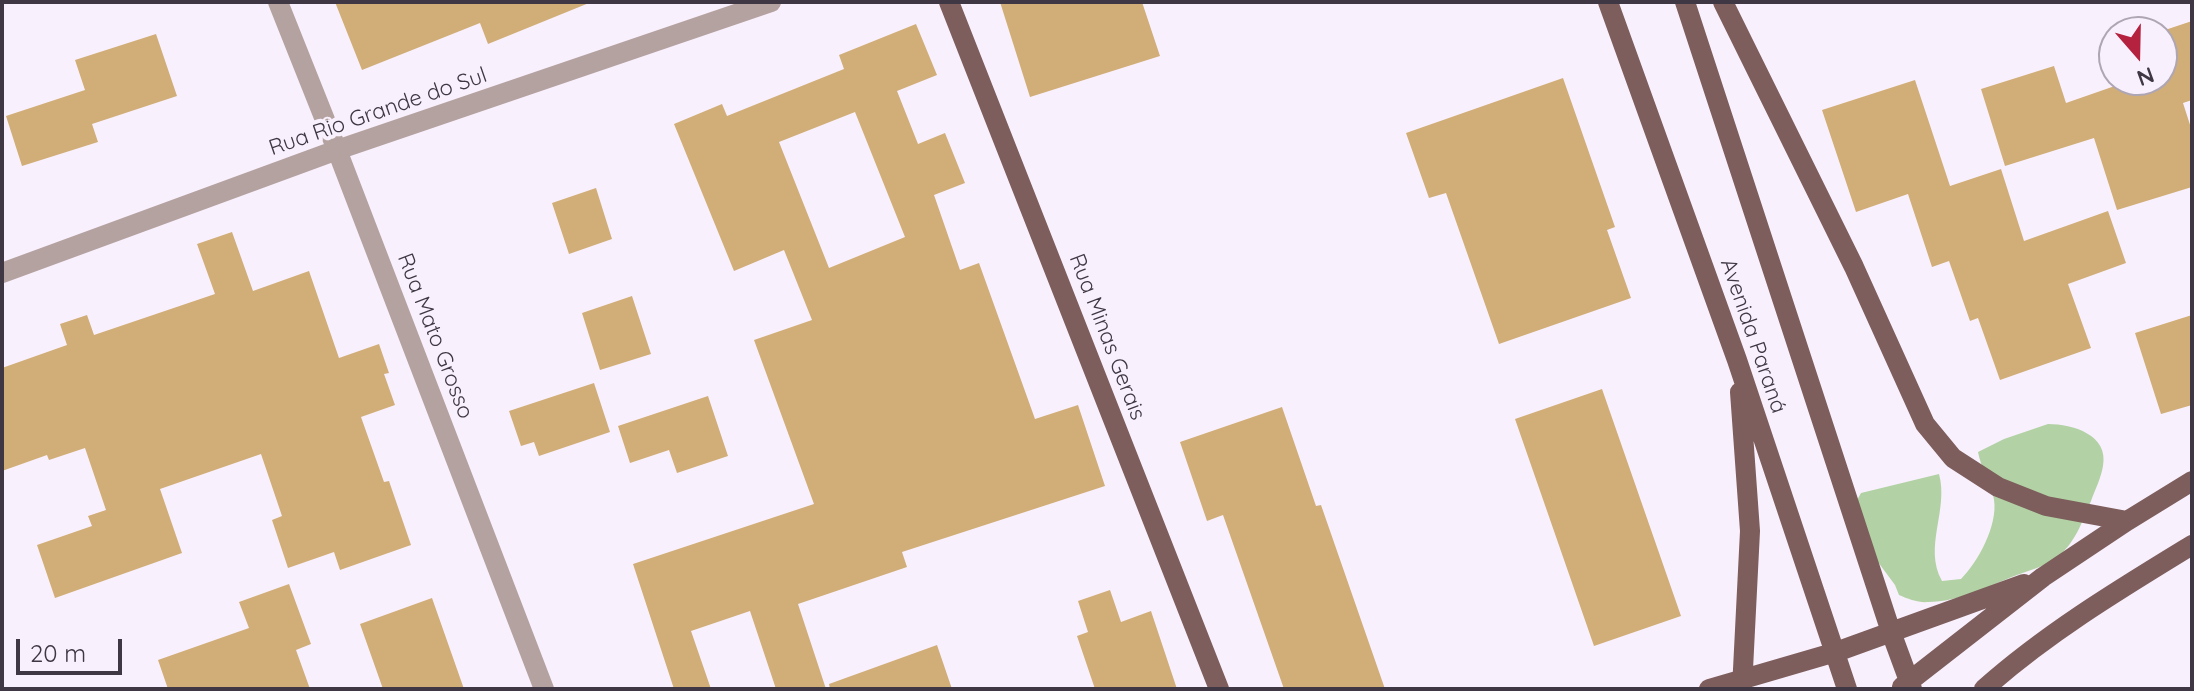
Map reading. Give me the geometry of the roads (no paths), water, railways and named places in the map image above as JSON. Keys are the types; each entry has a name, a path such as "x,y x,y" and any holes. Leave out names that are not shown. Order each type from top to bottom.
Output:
{"main road":[{"name":"Rua Minas Gerais","path":"949,2 1219,689"},
{"name":"Avenida Paraná","path":"1608,2 1737,360 1847,689"},
{"name":"Avenida Paraná","path":"1685,2 1907,686"},
{"path":"1723,2 1854,267 1925,424 1953,458 1998,487 2046,506 2127,521"},
{"path":"1737,360 1750,531 1742,684"},
{"path":"1907,686 2043,577 2192,481"},
{"path":"1988,687 2021,657 2110,595 2192,545"},
{"path":"1709,689 1742,684 2043,577"}],"street":[{"name":"Rua Mato Grosso","path":"278,2 544,689"},
{"name":"Rua Rio Grande do Sul","path":"2,273 337,150 771,2"}]}
